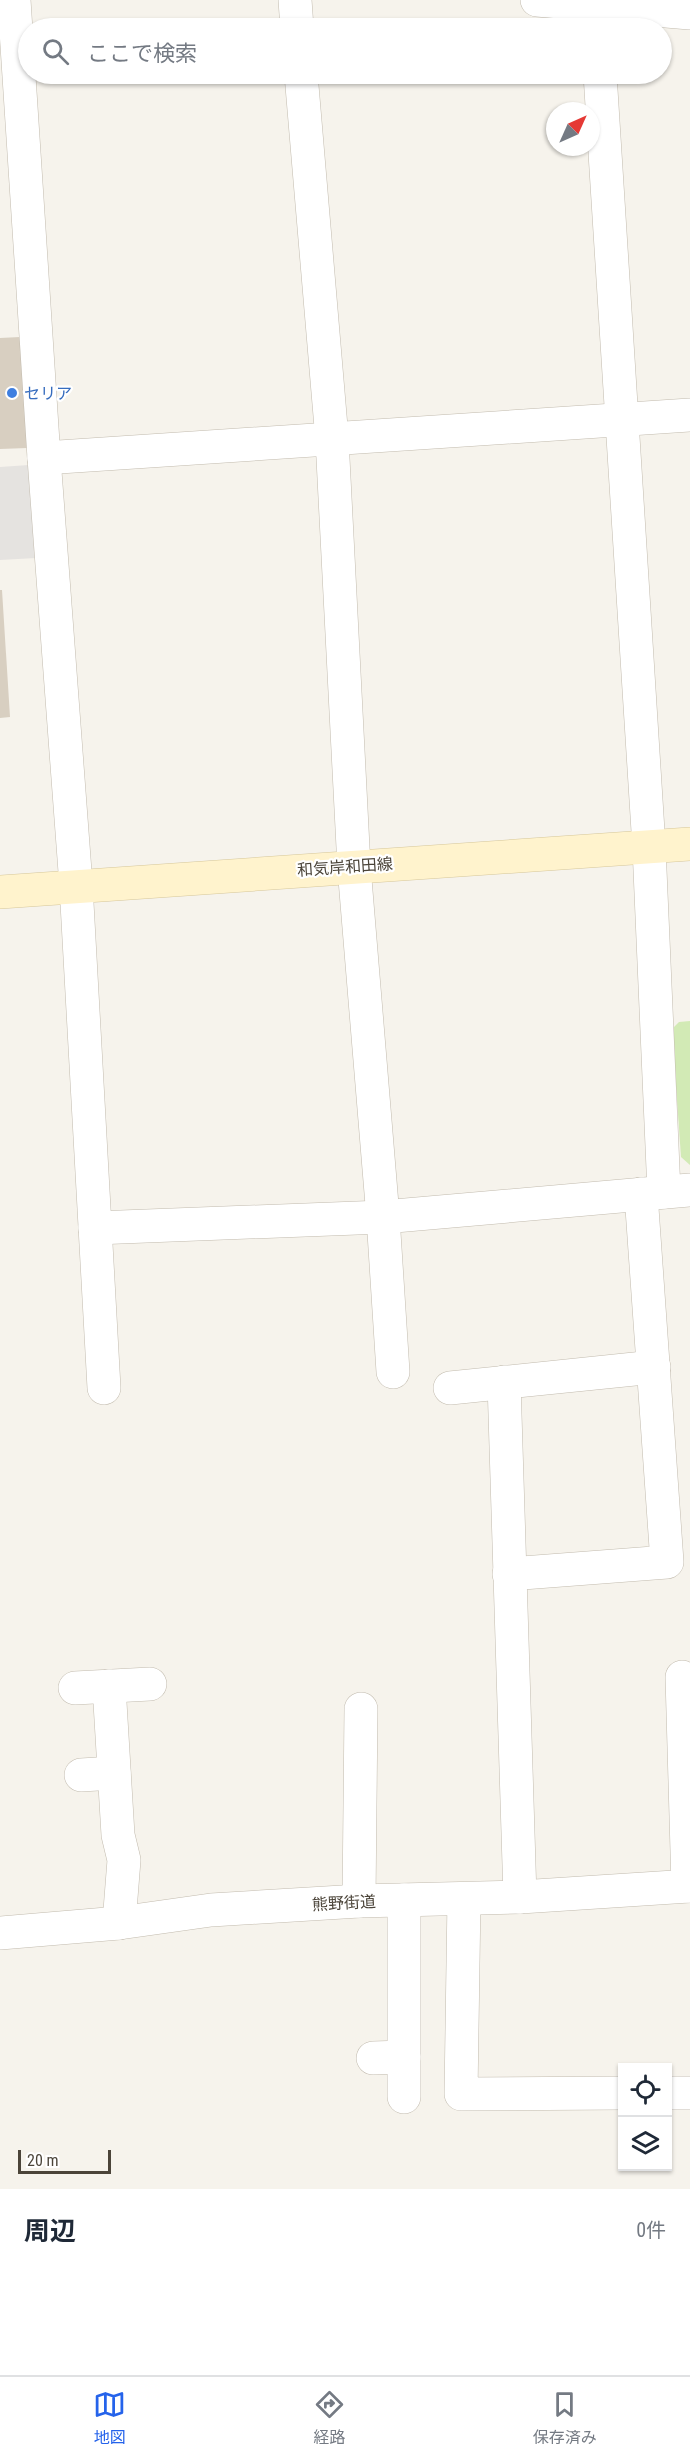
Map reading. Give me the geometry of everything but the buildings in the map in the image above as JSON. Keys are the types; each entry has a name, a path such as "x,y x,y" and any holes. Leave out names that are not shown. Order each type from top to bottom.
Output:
{"main road":[{"name":"和気岸和田線","path":"0,892 690,844"}],"street":[{"path":"14,0 18,61"},
{"path":"295,0 296,18"},
{"path":"537,0 597,17 690,13"},
{"path":"20,84 44,458 76,885 104,1388"},
{"path":"302,84 332,439 354,867 383,1217 393,1372"},
{"path":"509,1574 667,1563 654,1367 665,1192 649,847 601,84"},
{"path":"44,458 690,415"},
{"path":"95,1228 383,1217 665,1192"},
{"path":"450,1388 654,1367"},
{"path":"504,1382 520,1897"},
{"path":"682,1677 689,1886"},
{"path":"75,1688 150,1684"},
{"path":"109,1686 118,1835 124,1860 119,1923"},
{"path":"359,1901 361,1709"},
{"path":"81,1775 114,1773"},
{"name":"熊野街道","path":"0,1933 119,1923 211,1910 359,1901 520,1897 689,1886"},
{"path":"464,1899 461,2094 618,2093"},
{"path":"404,1900 389,2057 404,2097"},
{"path":"672,2093 690,2092"}],"green space":[{"path":"690,1021 690,1165 681,1157 672,1029 679,1022"}],"shaded area":[{"path":"29,465 36,558 0,560 0,467"}],"place":[{"name":"セリア","path":"12,393"}]}
